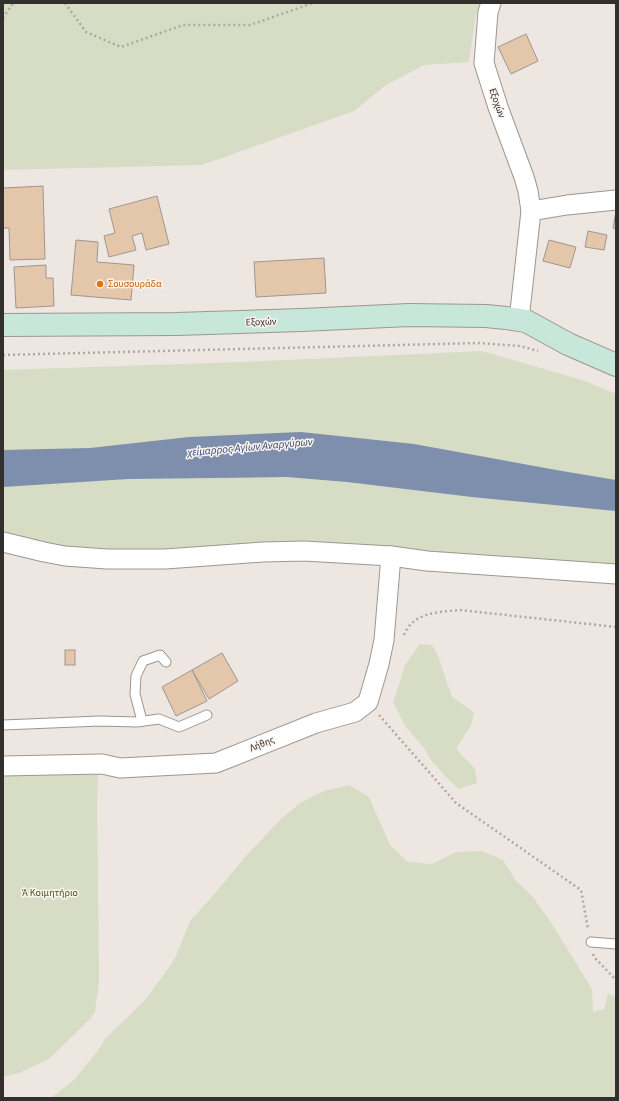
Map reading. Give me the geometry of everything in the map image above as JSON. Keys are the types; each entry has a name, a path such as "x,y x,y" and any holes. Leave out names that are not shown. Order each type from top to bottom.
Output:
{"main road":[{"name":"Εξοχών","path":"3,325 176,324 409,316 486,316 526,321 568,344 616,365"}],"street":[{"name":"Εξοχών","path":"491,3 488,12 484,63 498,107 524,177 528,191 530,211 520,320"},
{"path":"530,211 567,205 616,200"},
{"path":"3,542 65,556 107,559 165,559 263,552 304,551 391,556 442,562 616,574"},
{"path":"368,702 384,640 391,556"},
{"name":"Λήθης","path":"3,766 102,764 120,768 216,763 316,723 355,712 368,702"}],"lane":[{"path":"142,721 135,694 136,676 143,661 160,656 166,662"},
{"path":"3,725 100,721 137,722 159,719 179,727 207,715"},
{"path":"591,942 616,944"}],"path":[{"path":"3,18 14,3"},
{"path":"65,3 86,32 121,47 183,25 250,24 313,3"},
{"path":"3,355 479,342 520,346 542,352"},
{"path":"403,639 407,628 419,617 460,610 616,627"},
{"path":"368,702 456,803 581,890 594,957 616,980"}],"green space":[{"path":"3,3 480,3 475,19 469,62 424,65 386,85 354,111 202,165 3,170"},
{"path":"482,351 585,381 616,394 616,568 195,551 74,549 3,536 3,370 241,362"},
{"path":"420,644 432,645 438,656 452,697 474,712 471,725 456,749 475,769 477,783 459,789 449,780 431,760 424,748 406,727 393,703 405,665"},
{"name":"Ά Κοιμητήριο","path":"98,768 99,981 95,1012 89,1020 49,1059 19,1073 3,1077 3,770"},
{"path":"349,785 369,797 390,845 408,862 432,864 456,852 481,851 503,860 516,881 532,896 550,921 592,989 593,1012 604,1009 608,994 616,997 616,1098 51,1098 74,1080 99,1049 105,1039 146,999 176,956 190,921 245,857 281,819 300,803 324,791"}],"water":[{"name":"χείμαρρος Αγίων Αναργύρων","path":"301,432 414,444 616,480 616,511 287,477 128,479 3,487 3,450 90,448 189,437"}],"building":[{"path":"526,34 538,61 511,74 498,47"},
{"path":"43,186 45,259 10,260 9,228 3,228 3,188"},
{"path":"157,196 169,244 146,250 142,233 132,236 136,250 109,257 104,236 115,233 109,209"},
{"path":"616,211 616,229 613,228"},
{"path":"588,231 607,235 604,250 585,247"},
{"path":"76,240 98,242 97,262 134,265 131,300 71,295"},
{"path":"549,240 576,247 570,268 543,261"},
{"path":"324,258 326,293 256,297 254,262"},
{"path":"46,265 46,278 53,278 54,306 16,308 14,267"},
{"path":"65,650 75,650 75,665 65,665"},
{"path":"222,653 238,681 209,699 192,670"},
{"path":"192,670 207,701 176,716 162,687"}],"place":[{"name":"Σουσουράδα","path":"100,284"}]}
